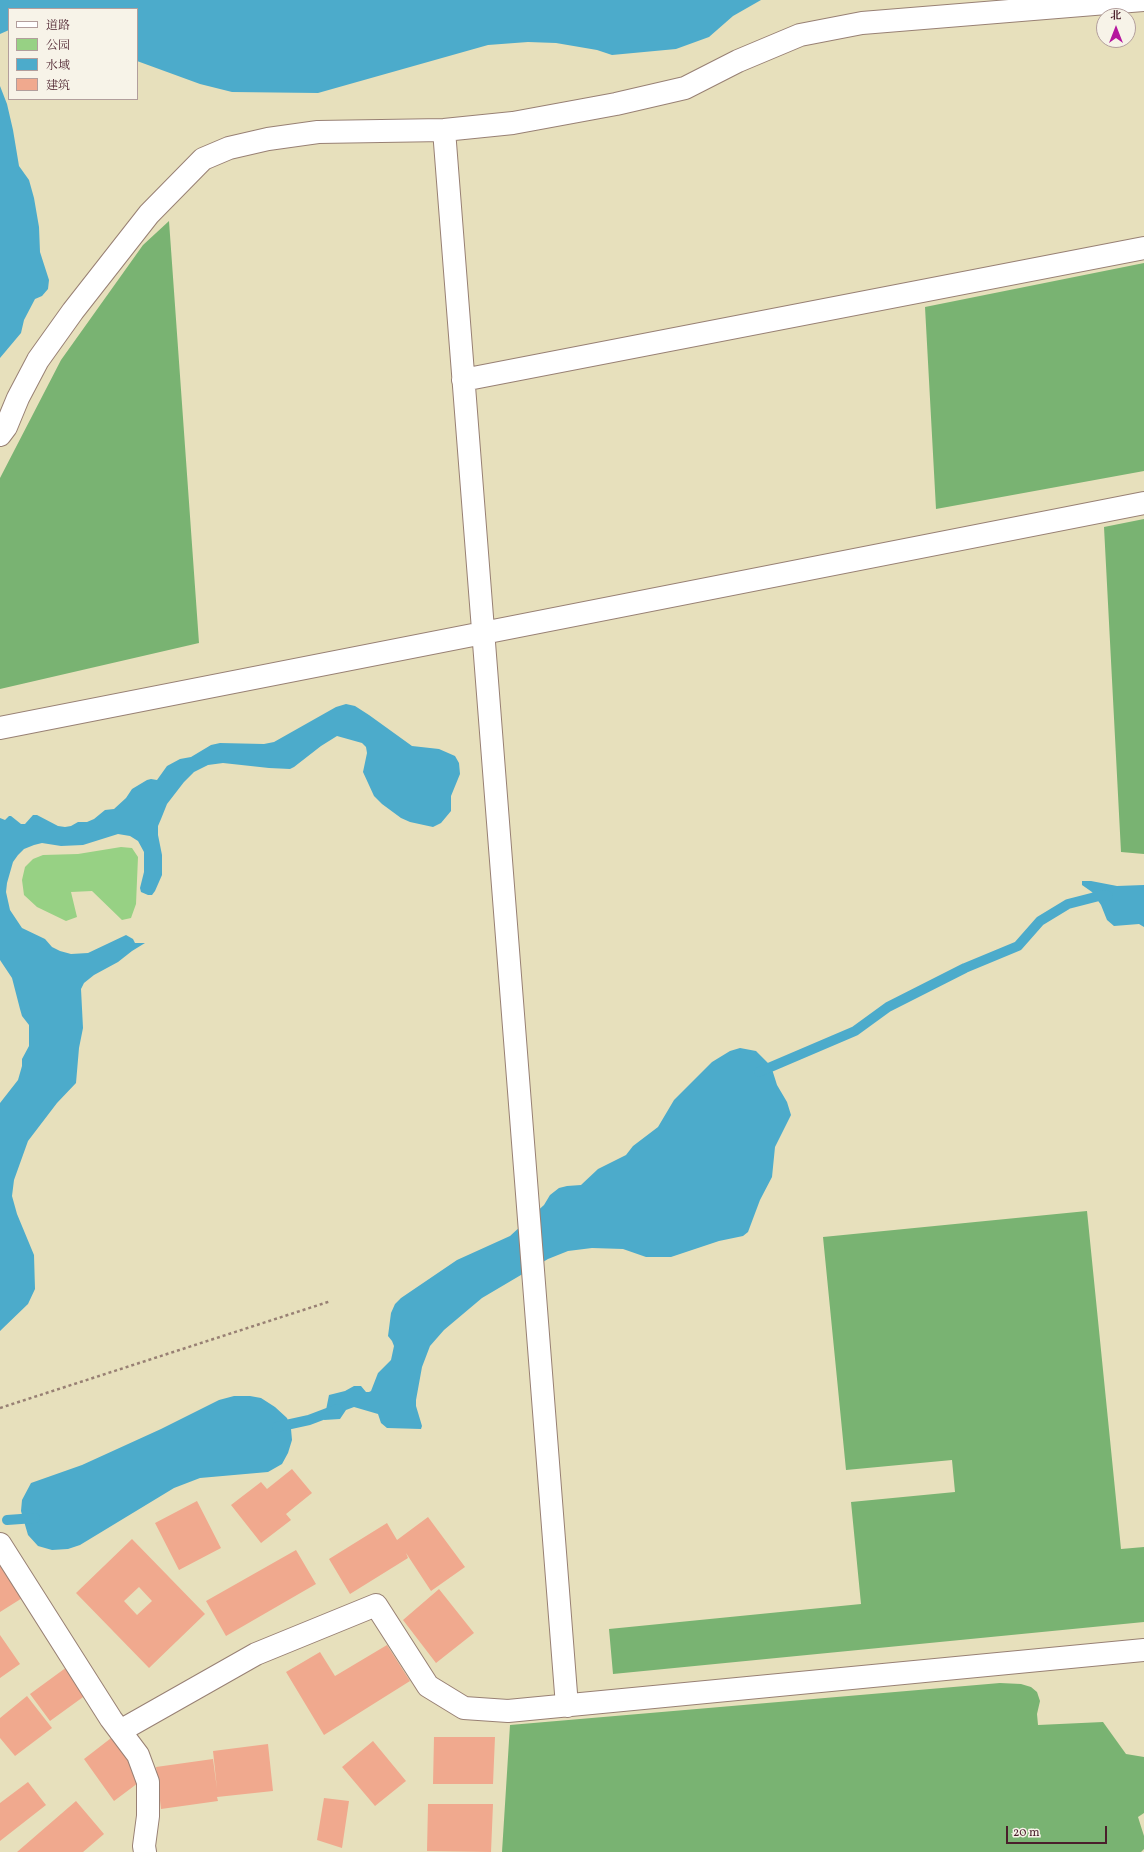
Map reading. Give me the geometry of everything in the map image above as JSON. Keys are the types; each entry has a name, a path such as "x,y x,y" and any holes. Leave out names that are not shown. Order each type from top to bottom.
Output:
{"street":[{"path":"0,435 6,427 18,398 38,360 73,311 149,214 203,159 229,148 268,139 318,132 444,130 535,119 616,104 685,88 738,61 800,35 862,23 1144,0"},
{"path":"444,130 567,1706"},
{"path":"463,380 1144,248"},
{"path":"0,728 1144,503"},
{"path":"0,1544 120,1730 138,1755 148,1782 148,1816 144,1846 145,1852"},
{"path":"120,1730 256,1654 376,1605 428,1686 464,1708 508,1711 1144,1650"}],"path":[{"path":"0,1408 331,1301"}],"green space":[{"path":"169,221 199,643 0,689 0,478 61,360 143,245"},
{"path":"1144,263 1144,471 936,509 925,307"},
{"path":"1144,519 1144,854 1121,852 1104,527"},
{"path":"121,847 132,848 138,857 136,904 131,918 122,920 92,891 71,892 77,917 66,921 37,907 24,895 22,880 25,867 33,859 43,855 78,854"},
{"path":"1087,1211 1121,1549 1144,1547 1144,1622 613,1674 609,1629 861,1604 851,1502 955,1492 952,1460 846,1470 823,1237"},
{"path":"1000,1683 1021,1684 1031,1687 1037,1692 1040,1701 1037,1714 1038,1725 1103,1722 1126,1754 1144,1757 1144,1813 1138,1817 1144,1836 1144,1849 1141,1852 502,1852 510,1725"}],"water":[{"path":"0,0 761,0 733,16 709,37 676,49 612,55 597,50 556,43 528,42 488,45 318,93 232,92 200,84 138,61 138,8 8,8 8,30 0,34"},
{"path":"0,86 7,104 19,166 29,180 34,198 39,227 40,252 49,280 48,289 42,296 35,299 24,320 21,333 0,358"},
{"path":"346,704 355,706 412,746 439,749 455,756 459,763 460,774 451,796 451,811 441,823 433,827 410,822 401,818 382,804 374,796 363,772 367,753 366,747 362,743 337,736 290,769 223,763 208,765 194,772 167,804 158,826 158,835 162,855 162,875 152,895 141,892 140,888 144,872 144,852 138,841 130,836 118,834 83,845 61,846 42,843 24,849 13,862 6,892 10,910 22,928 45,939 52,947 71,954 88,953 126,935 133,939 135,943 145,943 118,962 94,975 84,983 81,989 83,1028 79,1048 76,1083 57,1103 28,1141 14,1180 12,1196 17,1214 34,1255 35,1289 28,1304 0,1331 0,1103 18,1080 22,1066 22,1059 29,1046 29,1025 22,1016 12,978 0,960 0,818 5,820 11,816 21,824 25,824 33,815 37,815 58,826 65,827 71,826 78,822 87,822 94,819 105,810 114,809 126,798 132,789 147,780 157,780 167,766 180,759 191,757 211,745 220,743 264,744 274,742 336,707"},
{"path":"1082,881 1091,881 1117,886 1144,885 1144,927 1139,924 1114,926 1107,920 1101,905 1092,892 1082,885"},
{"path":"740,1048 756,1051 771,1066 777,1085 787,1102 791,1115 775,1147 772,1177 760,1200 748,1232 743,1236 719,1241 671,1257 646,1257 623,1249 592,1248 568,1251 548,1259 482,1298 444,1330 430,1346 422,1367 416,1400 416,1406 422,1426 421,1429 387,1428 381,1423 378,1414 354,1407 346,1410 340,1419 324,1420 329,1395 345,1391 354,1386 361,1386 366,1392 371,1391 378,1373 391,1360 394,1346 388,1336 391,1313 395,1304 401,1298 457,1260 510,1236 544,1205 550,1195 559,1188 581,1185 598,1169 626,1155 633,1146 658,1127 674,1100 712,1062 730,1051"},
{"path":"234,1396 261,1398 275,1407 287,1418 291,1429 292,1440 288,1453 282,1464 268,1472 200,1478 174,1488 80,1545 68,1549 52,1550 38,1546 28,1535 21,1511 22,1500 31,1483 82,1465 161,1429 219,1400"}],"building":[{"path":"292,1469 312,1493 286,1514 291,1520 261,1543 231,1505 261,1482 267,1489"},
{"path":"197,1501 221,1548 179,1570 155,1523"},
{"path":"428,1517 465,1567 431,1591 406,1553 408,1558 350,1594 329,1559 387,1523 397,1540"},
{"path":"132,1539 205,1614 149,1668 76,1593","holes":["139,1587 152,1601 137,1615 124,1601"]},
{"path":"296,1550 316,1584 226,1636 206,1601"},
{"path":"6,1561 27,1595 0,1612 0,1565"},
{"path":"439,1589 474,1633 436,1663 403,1620"},
{"path":"0,1635 20,1664 0,1678"},
{"path":"387,1645 410,1681 324,1735 286,1672 320,1652 335,1676"},
{"path":"71,1664 90,1692 50,1721 30,1694"},
{"path":"27,1696 52,1728 15,1756 0,1738 0,1718"},
{"path":"115,1735 146,1777 114,1801 84,1759"},
{"path":"434,1737 495,1737 493,1784 433,1784"},
{"path":"373,1741 406,1781 375,1806 342,1767"},
{"path":"268,1744 273,1791 217,1797 218,1801 161,1809 156,1767 213,1759 217,1789 213,1751"},
{"path":"28,1782 46,1805 0,1841 0,1803"},
{"path":"324,1798 349,1801 342,1848 317,1840"},
{"path":"76,1801 104,1834 83,1852 17,1852"},
{"path":"428,1804 493,1804 491,1852 427,1851"}],"waterway":[{"path":"759,1072 855,1031 888,1007 965,968 1018,946 1040,921 1068,904 1103,895 1108,896"},
{"path":"277,1427 309,1420 338,1409"},
{"path":"7,1520 35,1518"}]}
